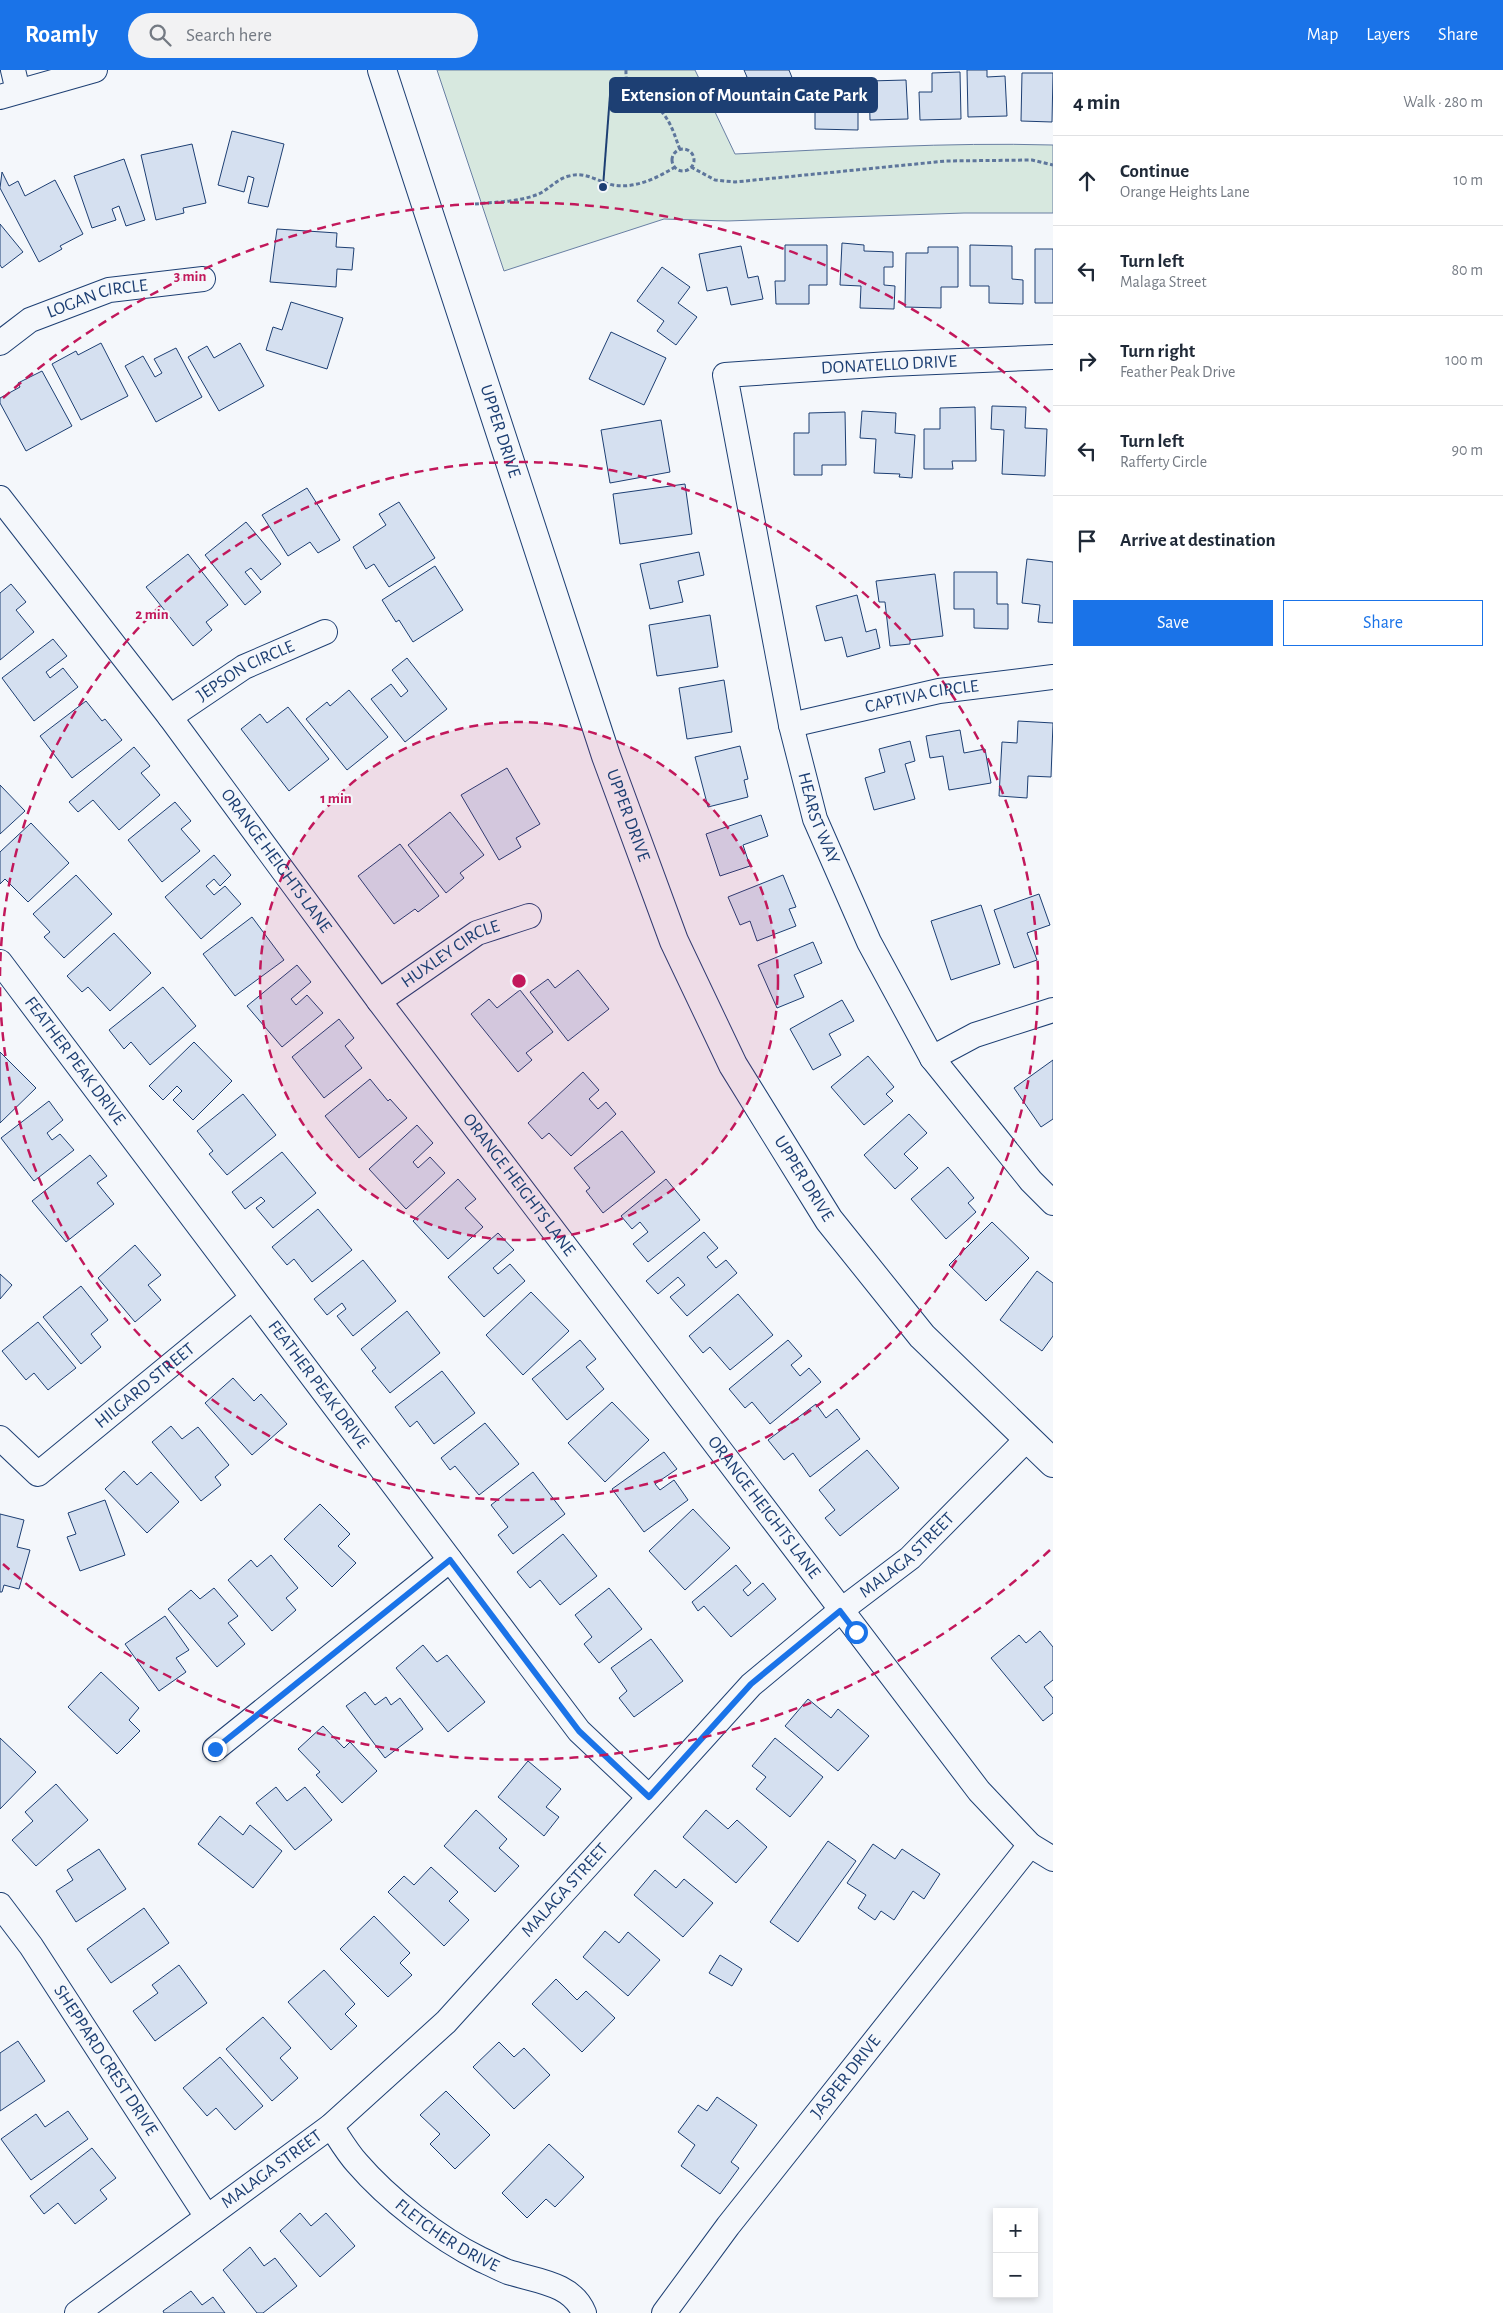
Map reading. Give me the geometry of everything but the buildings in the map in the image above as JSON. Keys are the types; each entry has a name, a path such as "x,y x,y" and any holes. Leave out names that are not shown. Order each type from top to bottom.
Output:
{"main road":[{"name":"UPPER DRIVE","path":"382,70 606,756 674,941 733,1065 829,1220 922,1336 1026,1439 1053,1463"}],"street":[{"path":"11,86 95,70"},
{"name":"LOGAN CIRCLE","path":"0,343 30,320 109,290 203,279"},
{"name":"DONATELLO DRIVE","path":"725,375 889,364 1053,357"},
{"name":"HEARST WAY","path":"725,375 790,725 815,819 868,942 932,1058 1031,1181 1053,1203"},
{"name":"ORANGE HEIGHTS LANE","path":"4,514 170,716 379,1001 840,1611 979,1791 1030,1845 1053,1859"},
{"name":"JEPSON CIRCLE","path":"170,716 244,668 325,632"},
{"name":"CAPTIVA CIRCLE","path":"790,725 939,691 1053,677"},
{"name":"HUXLEY CIRCLE","path":"379,1001 477,933 529,916"},
{"name":"FEATHER PEAK DRIVE","path":"0,962 579,1731 649,1797"},
{"path":"932,1058 975,1035 1053,1010"},
{"name":"HILGARD STREET","path":"0,1438 38,1474 252,1298"},
{"name":"MALAGA STREET","path":"77,2313 331,2126 446,2022 751,1684 840,1611 910,1558 1026,1439"},
{"path":"215,1749 450,1560"},
{"name":"JASPER DRIVE","path":"664,2313 728,2226 1030,1845"},
{"name":"SHEPPARD CREST DRIVE","path":"0,1905 31,1946 207,2217"},
{"name":"FLETCHER DRIVE","path":"331,2126 357,2163 385,2191 415,2216 483,2260 506,2271 562,2288 580,2302 584,2313"}],"path":[{"path":"626,70 625,82 634,96 660,109 671,125 680,150"},
{"path":"680,150 687,150 692,154 694,161 692,167 683,171 675,167 673,157 680,150"},
{"path":"692,167 715,180 735,182 946,161 1032,160 1053,165"},
{"path":"475,204 524,199 538,195 554,183 569,176 588,175 614,185 633,184 656,179 675,167"}],"shaded area":[{"path":"437,70 695,70 735,154 934,145 1053,145 1053,213 964,213 727,221 664,219 504,271"}],"place":[{"name":"Extension of Mountain Gate Park","path":"603,187"}],"route":[{"path":"215,1749 450,1560 579,1731 649,1797 751,1684 840,1611 856,1632"}]}
